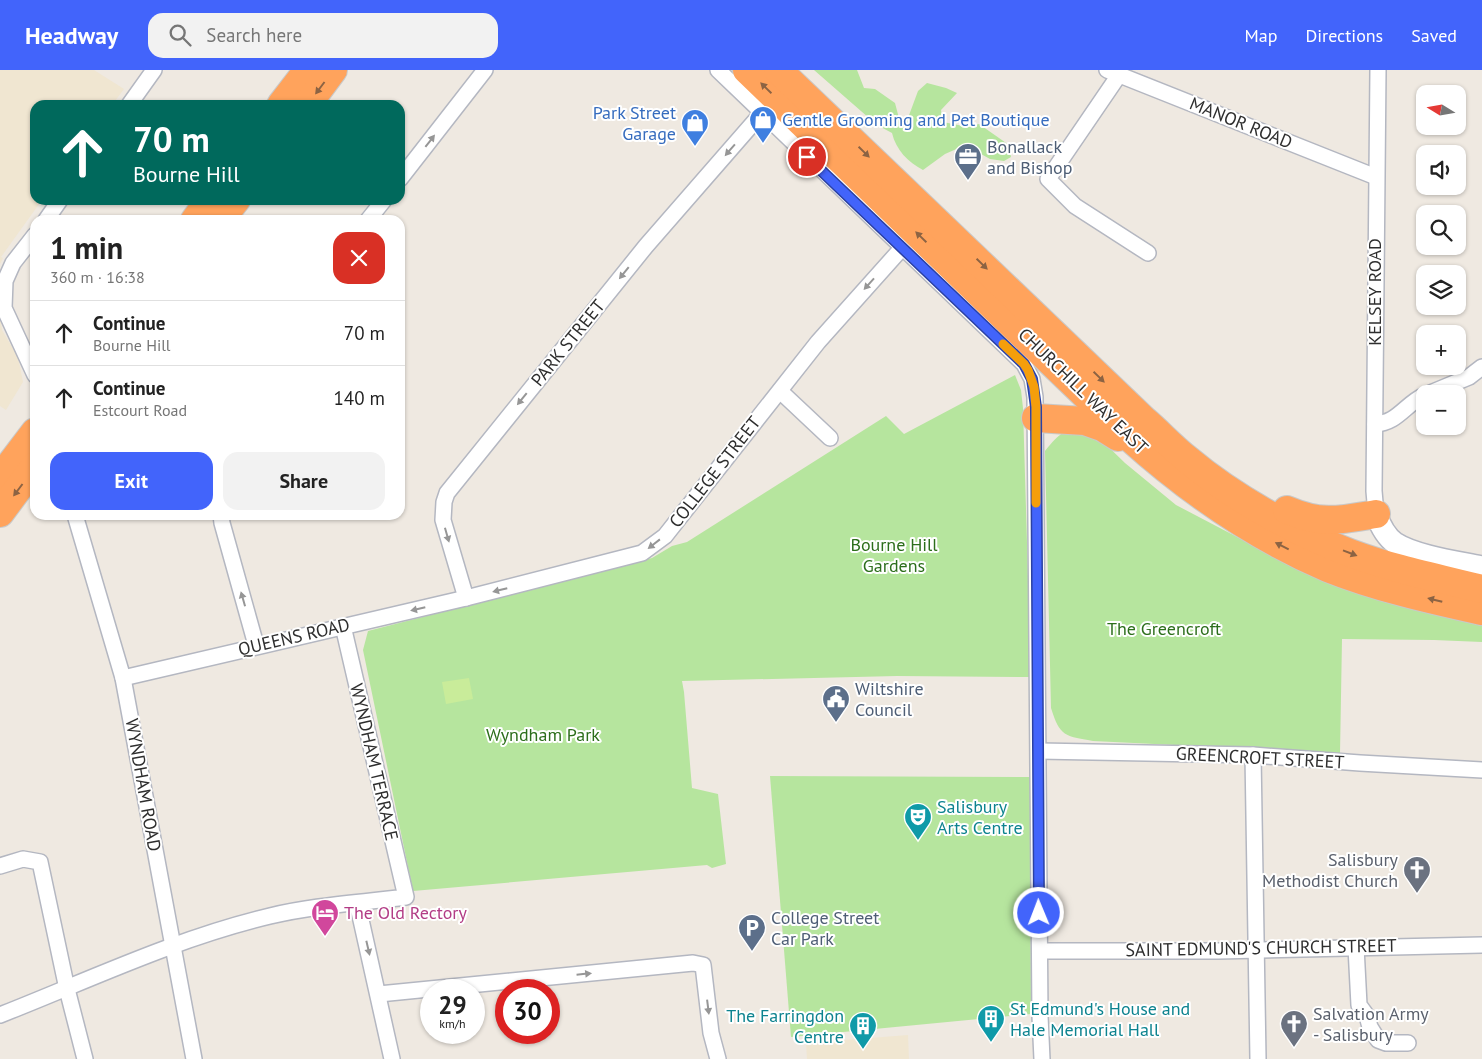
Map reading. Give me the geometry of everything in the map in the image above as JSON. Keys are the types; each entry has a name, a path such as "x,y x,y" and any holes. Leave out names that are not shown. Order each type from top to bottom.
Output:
{"highway":[{"path":"285,100 308,70"},
{"path":"311,100 334,70"},
{"name":"CHURCHILL WAY EAST","path":"747,70 1128,436 1159,464 1223,512 1308,559 1352,576 1482,611"},
{"name":"CHURCHILL WAY EAST","path":"778,70 1188,460 1229,490 1289,524 1352,554 1391,567 1482,589"},
{"path":"198,215 206,205"},
{"path":"224,215 232,205"},
{"path":"1036,418 1094,423 1159,464"},
{"path":"0,478 30,439"},
{"path":"0,513 30,473"},
{"path":"1229,490 1311,519 1339,521 1376,514"}],"street":[{"path":"133,100 154,70"},
{"path":"405,173 485,70"},
{"path":"718,70 1024,364 1034,387 1036,418 1042,1059"},
{"name":"KELSEY ROAD","path":"1376,514 1376,177 1378,70"},
{"path":"1113,72 1048,180 1075,206 1148,253"},
{"name":"MANOR ROAD","path":"1113,72 1376,177"},
{"name":"PARK STREET","path":"466,598 444,520 444,502 448,493 646,246 762,113"},
{"path":"372,215 380,205"},
{"path":"30,241 13,263 5,281 4,308 30,365"},
{"name":"COLLEGE STREET","path":"466,598 642,553 665,536 818,342 902,248"},
{"path":"1449,385 1470,376 1482,367"},
{"path":"780,391 830,438"},
{"path":"1375,424 1385,424 1396,418 1416,400"},
{"path":"1376,514 1383,530 1400,546 1425,554 1482,567"},
{"name":"WYNDHAM ROAD","path":"76,520 123,678 171,945 194,1059"},
{"path":"222,520 256,646"},
{"name":"QUEENS ROAD","path":"123,678 466,598"},
{"name":"WYNDHAM TERRACE","path":"343,626 406,897 356,904"},
{"name":"GREENCROFT STREET","path":"1039,751 1253,755 1482,770"},
{"path":"1253,755 1258,1059"},
{"path":"0,866 23,859 40,862 67,988 85,1059"},
{"path":"0,1015 171,945 273,915 323,906 347,903 356,904 379,994 392,1059"},
{"name":"SAINT EDMUND'S CHURCH STREET","path":"1040,951 1255,950 1482,944"},
{"path":"1356,947 1360,1005 1367,1016 1370,1027 1378,1040 1386,1043 1408,1043"},
{"path":"379,994 693,963 703,965 712,1033 718,1059"}],"shaded area":[{"path":"0,70 94,70 124,89 116,100 30,100 30,205 38,205 1,257 3,258 0,264"},
{"path":"0,314 2,330 18,357 23,382 6,410 0,406"},
{"name":"The Farringdon Centre","path":"908,1035 909,1059 807,1059 806,1043"}],"green space":[{"path":"814,70 857,70 864,88 875,89 895,103 900,122 908,118 918,91 927,83 946,88 957,93 941,110 943,122 968,127 979,124 1009,145 1011,157 1004,161 990,159 972,149 961,147 945,154 923,170 903,155 896,145 892,133 877,125"},
{"path":"1015,375 1021,390 1023,408 1031,677 897,676 682,681 692,788 718,794 726,864 712,868 707,865 413,891 363,650 368,631 652,558 672,546 687,542 886,416 904,434"},
{"name":"The Greencroft","path":"1088,427 1125,463 1176,505 1304,572 1350,591 1482,626 1482,642 1342,639 1340,753 1093,741 1065,734 1057,725 1051,708 1045,451 1063,433"},
{"path":"469,678 473,699 446,704 442,682"},
{"path":"770,776 1030,777 1031,1014 791,1037"}],"slow traffic":[{"path":"1003,344 1024,364 1034,387 1036,407 1036,503"}],"place":[{"name":"Gentle Grooming and Pet Boutique","path":"763,144"},
{"name":"Park Street Garage","path":"695,147"},
{"name":"Bonallack and Bishop","path":"968,181"},
{"name":"Wiltshire Council","path":"836,723"},
{"name":"Salisbury Arts Centre","path":"918,841"},
{"name":"Salisbury Methodist Church","path":"1417,894"},
{"name":"The Old Rectory","path":"325,937"},
{"name":"College Street Car Park","path":"752,952"},
{"name":"St Edmund's House and Hale Memorial Hall","path":"991,1043"},
{"name":"Salvation Army - Salisbury","path":"1294,1048"},
{"name":"The Farringdon Centre","path":"863,1050"}],"route":[{"path":"807,157 1024,364 1032,379 1036,407 1039,913"}],"park label":[{"name":"Bourne Hill Gardens","path":"894,555"},
{"name":"Wyndham Park","path":"543,735"}]}
